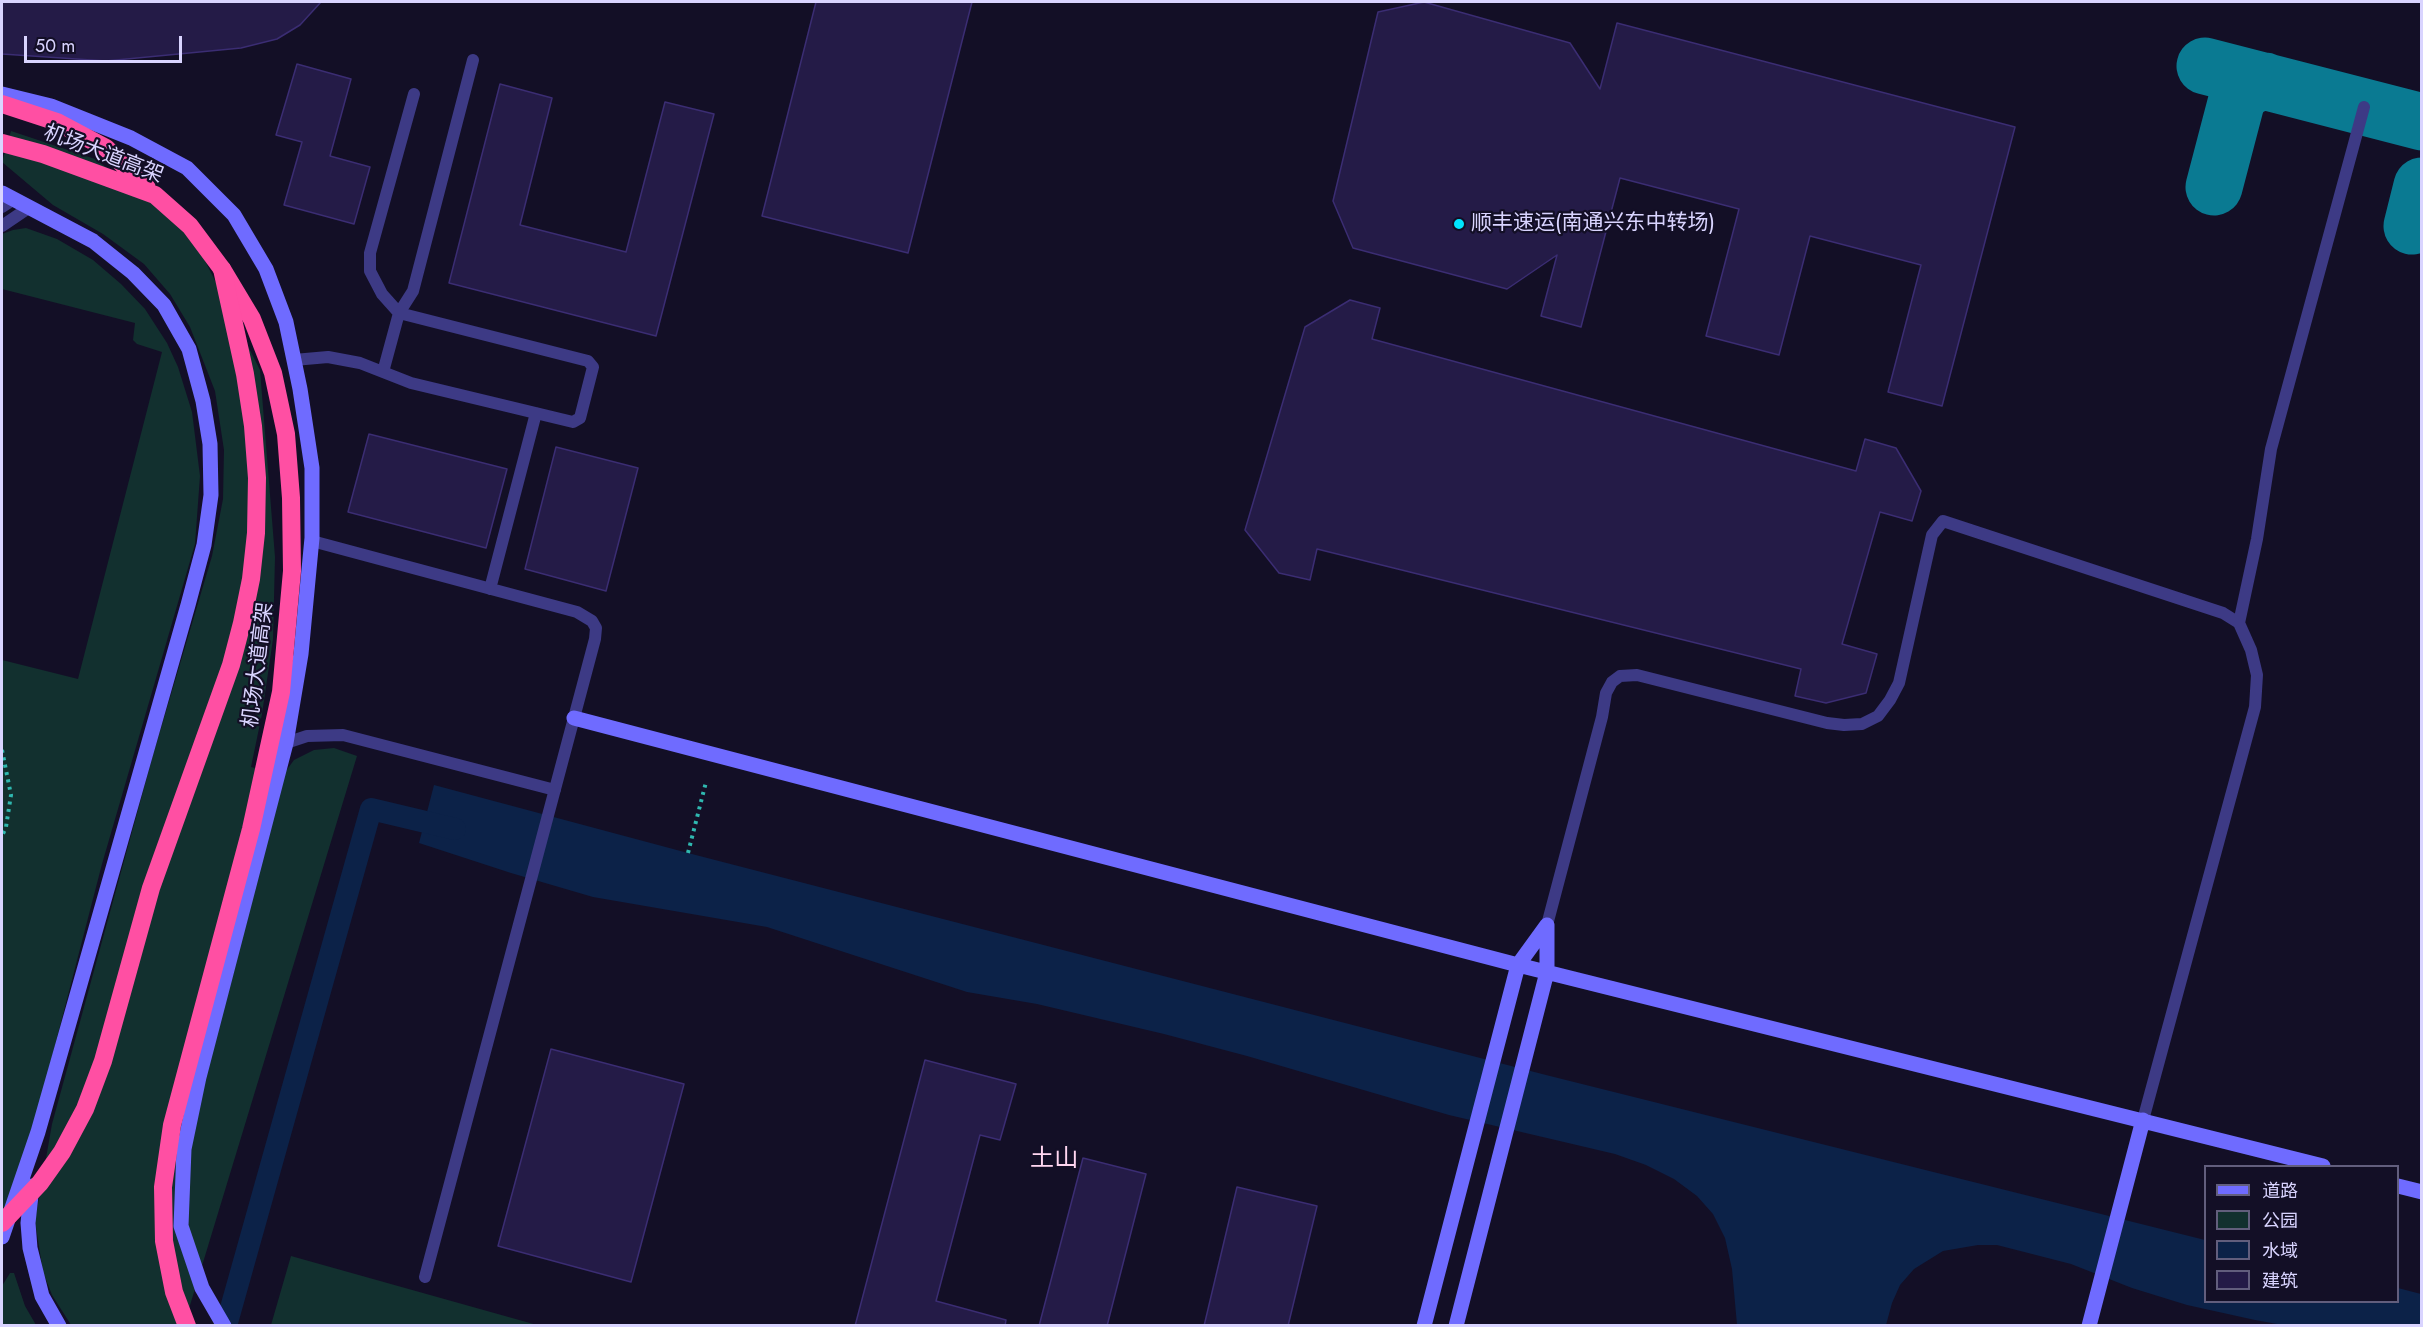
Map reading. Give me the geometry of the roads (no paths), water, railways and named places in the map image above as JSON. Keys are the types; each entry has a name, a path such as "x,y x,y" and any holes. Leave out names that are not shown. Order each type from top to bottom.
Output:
{"highway":[{"path":"2,104 57,122 106,148 155,195"},
{"name":"机场大道高架","path":"2,144 63,161 155,195 190,226 222,269 252,319 273,373 286,434 291,498 292,571 281,692 268,757 172,1125 163,1187 164,1241 174,1292 187,1326"},
{"path":"2,1223 40,1184 62,1152 85,1109 103,1061 151,888 231,665 242,623 252,567 257,478 253,426 245,374 222,269"}],"street":[{"path":"2,94 51,106 131,138 187,168 234,215 266,269 286,322 294,360 312,468 312,541 301,654 286,743 199,1077 184,1149 181,1227 202,1288 224,1326"},
{"path":"2,1238 38,1132 193,585 204,545 211,495 210,444 203,401 189,349 164,305 133,273 93,241 30,207 6,200"},
{"path":"574,718 1518,966 2143,1120 2315,1165"},
{"path":"1424,1326 1518,966 1547,925"},
{"path":"1456,1326 1547,972 1547,925"},
{"path":"2089,1326 2143,1120"},
{"path":"38,1132 28,1223 30,1248 42,1296 59,1326"},
{"path":"2399,1186 2421,1192"}],"lane":[{"path":"383,372 399,313 413,291 473,60"},
{"path":"294,360 328,357 360,363 411,383 573,422 580,418 593,368 588,361 399,313 382,294 370,271 370,253 414,94"},
{"path":"2239,623 2258,539 2271,449 2364,106"},
{"path":"2,226 30,207"},
{"path":"490,589 536,413"},
{"path":"1547,925 1602,717 1606,693 1612,682 1620,676 1637,675 1827,723 1862,724 1878,716 1899,683 1932,535 1943,520 2223,613 2239,623 2251,650 2257,675 2255,707 2143,1120"},
{"path":"312,541 577,612 592,621 596,628 551,806 425,1277"},
{"path":"286,743 307,736 343,735 555,790"}],"water":[{"path":"434,785 1546,1075 2204,1240 2204,1303 2399,1303 2399,1288 2421,1294 2421,1325 2288,1326 2187,1305 2132,1288 2071,1264 1997,1245 1978,1245 1943,1251 1914,1269 1900,1285 1886,1325 1737,1325 1732,1269 1725,1238 1713,1214 1697,1196 1674,1179 1646,1165 1615,1154 1449,1115 1164,1034 1037,1004 967,992 767,927 593,897 419,843"}],"waterway":[{"path":"226,1326 371,809 455,829"}],"place":[{"name":"顺丰速运(南通兴东中转场)","path":"1459,224"}],"district":[{"name":"土山","path":"1054,1160"}]}
